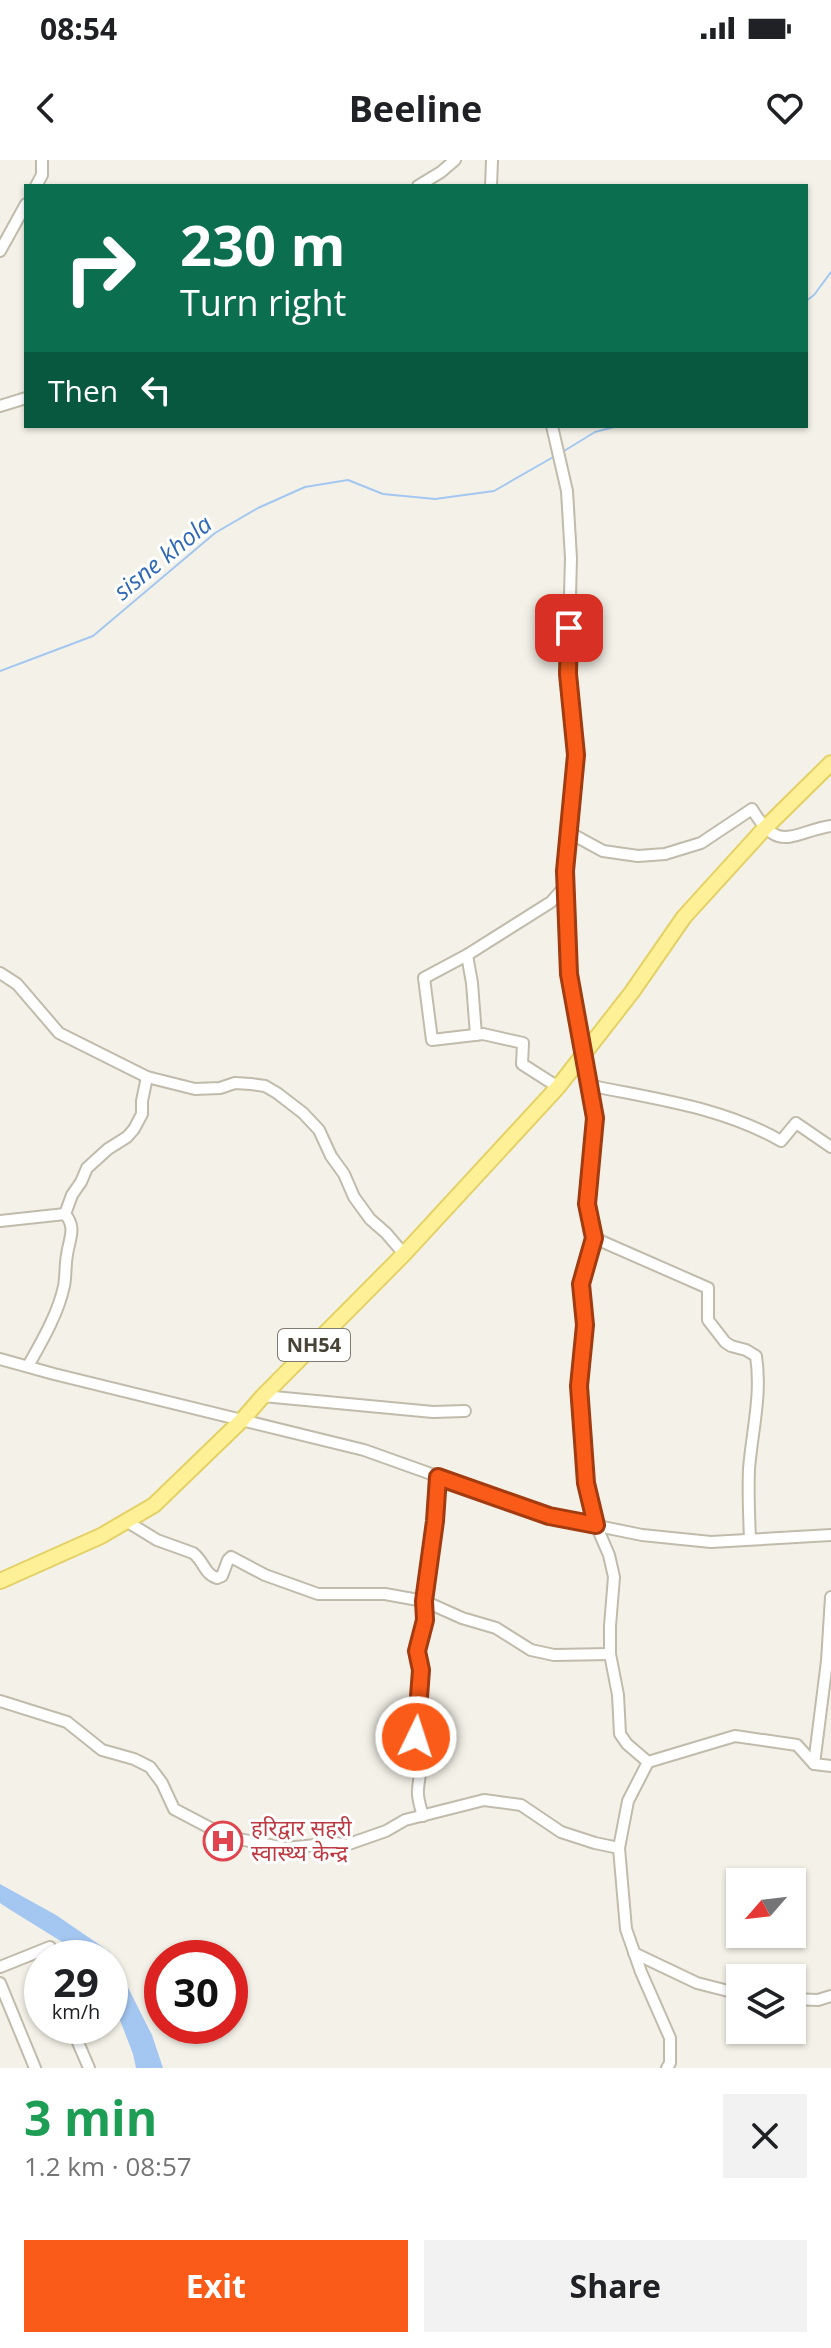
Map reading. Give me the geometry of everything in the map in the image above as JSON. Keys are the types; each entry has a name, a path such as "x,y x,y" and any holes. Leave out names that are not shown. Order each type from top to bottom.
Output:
{"main road":[{"name":"NH54","path":"0,1581 62,1554 154,1505 243,1419 404,1254 558,1087 632,992 667,939 764,829 831,763"}],"street":[{"path":"37,184 42,175 42,160"},
{"path":"421,184 455,160"},
{"path":"491,184 492,160"},
{"path":"0,251 24,208"},
{"path":"0,406 24,399"},
{"path":"552,428 567,491 571,558 568,674 576,755 565,886 569,974 595,1118 587,1204 594,1238 581,1284 585,1325 579,1386 586,1483 596,1525 609,1555 614,1577 610,1654 618,1695 620,1734 648,1762"},
{"path":"570,833 603,851 638,856 665,854 701,843 752,809 764,829 780,837 831,826"},
{"path":"558,1087 522,1064 523,1043 483,1034 432,1040 424,978 551,902 565,886"},
{"path":"467,955 476,1035"},
{"path":"0,973 17,984 59,1033 147,1077 195,1089 220,1088 235,1083 265,1086 277,1093 319,1130 354,1197 370,1219 404,1254"},
{"path":"65,1214 87,1168 134,1129 142,1114 147,1077"},
{"path":"588,1085 694,1106 731,1117 781,1141 796,1123 831,1147"},
{"path":"0,1221 65,1214"},
{"path":"28,1366 43,1339 64,1287 73,1230 65,1214"},
{"path":"594,1238 708,1288 708,1320 725,1342 756,1356 759,1378 749,1470 750,1539"},
{"path":"0,1359 364,1450 549,1516 642,1535 711,1542 831,1535"},
{"path":"263,1396 433,1412 465,1411"},
{"path":"423,1816 417,1794 422,1759 421,1745 416,1737 421,1670 417,1651 425,1620 424,1601 438,1477"},
{"path":"126,1521 157,1540 193,1553 210,1576 217,1578 222,1576 231,1557 265,1575 318,1594 385,1594 424,1601 462,1618 496,1628 531,1650 554,1655 610,1654"},
{"path":"814,1764 827,1661 831,1597"},
{"path":"0,1701 67,1722 102,1750 150,1767 162,1783 174,1809 239,1839 285,1848 336,1843 346,1845 386,1831 405,1820 484,1800 521,1805 561,1832 619,1848"},
{"path":"667,2068 670,2063 670,2038 626,1929 619,1848 628,1801 648,1762 735,1736 797,1745 814,1764 831,1766"},
{"path":"634,1953 697,1983 726,1990"},
{"path":"0,1967 24,1959"},
{"path":"0,1983 35,2068"},
{"path":"806,2000 831,1996"},
{"path":"79,2044 89,2068"}],"water":[{"path":"0,1884 56,1915 92,1940 59,1940 0,1903"},
{"path":"128,1988 144,2019 144,2044 155,2044 163,2068 136,2068 128,2041"}],"waterway":[{"name":"sisne khola","path":"808,300 831,272"},
{"name":"sisne khola","path":"564,451 595,432 610,428"},
{"name":"sisne khola","path":"0,671 93,636 215,533 258,508 305,487 348,480 383,494 435,499 494,491 555,456"}],"place":[{"name":"हरिद्वार सहरी स्वास्थ्य केन्द्र","path":"223,1841"}],"route":[{"path":"416,1737 421,1670 417,1651 425,1620 424,1601 438,1477 549,1516 596,1525 586,1483 579,1386 585,1325 581,1284 594,1238 587,1204 595,1118 569,974 565,871 576,755 568,674 569,628"}]}
